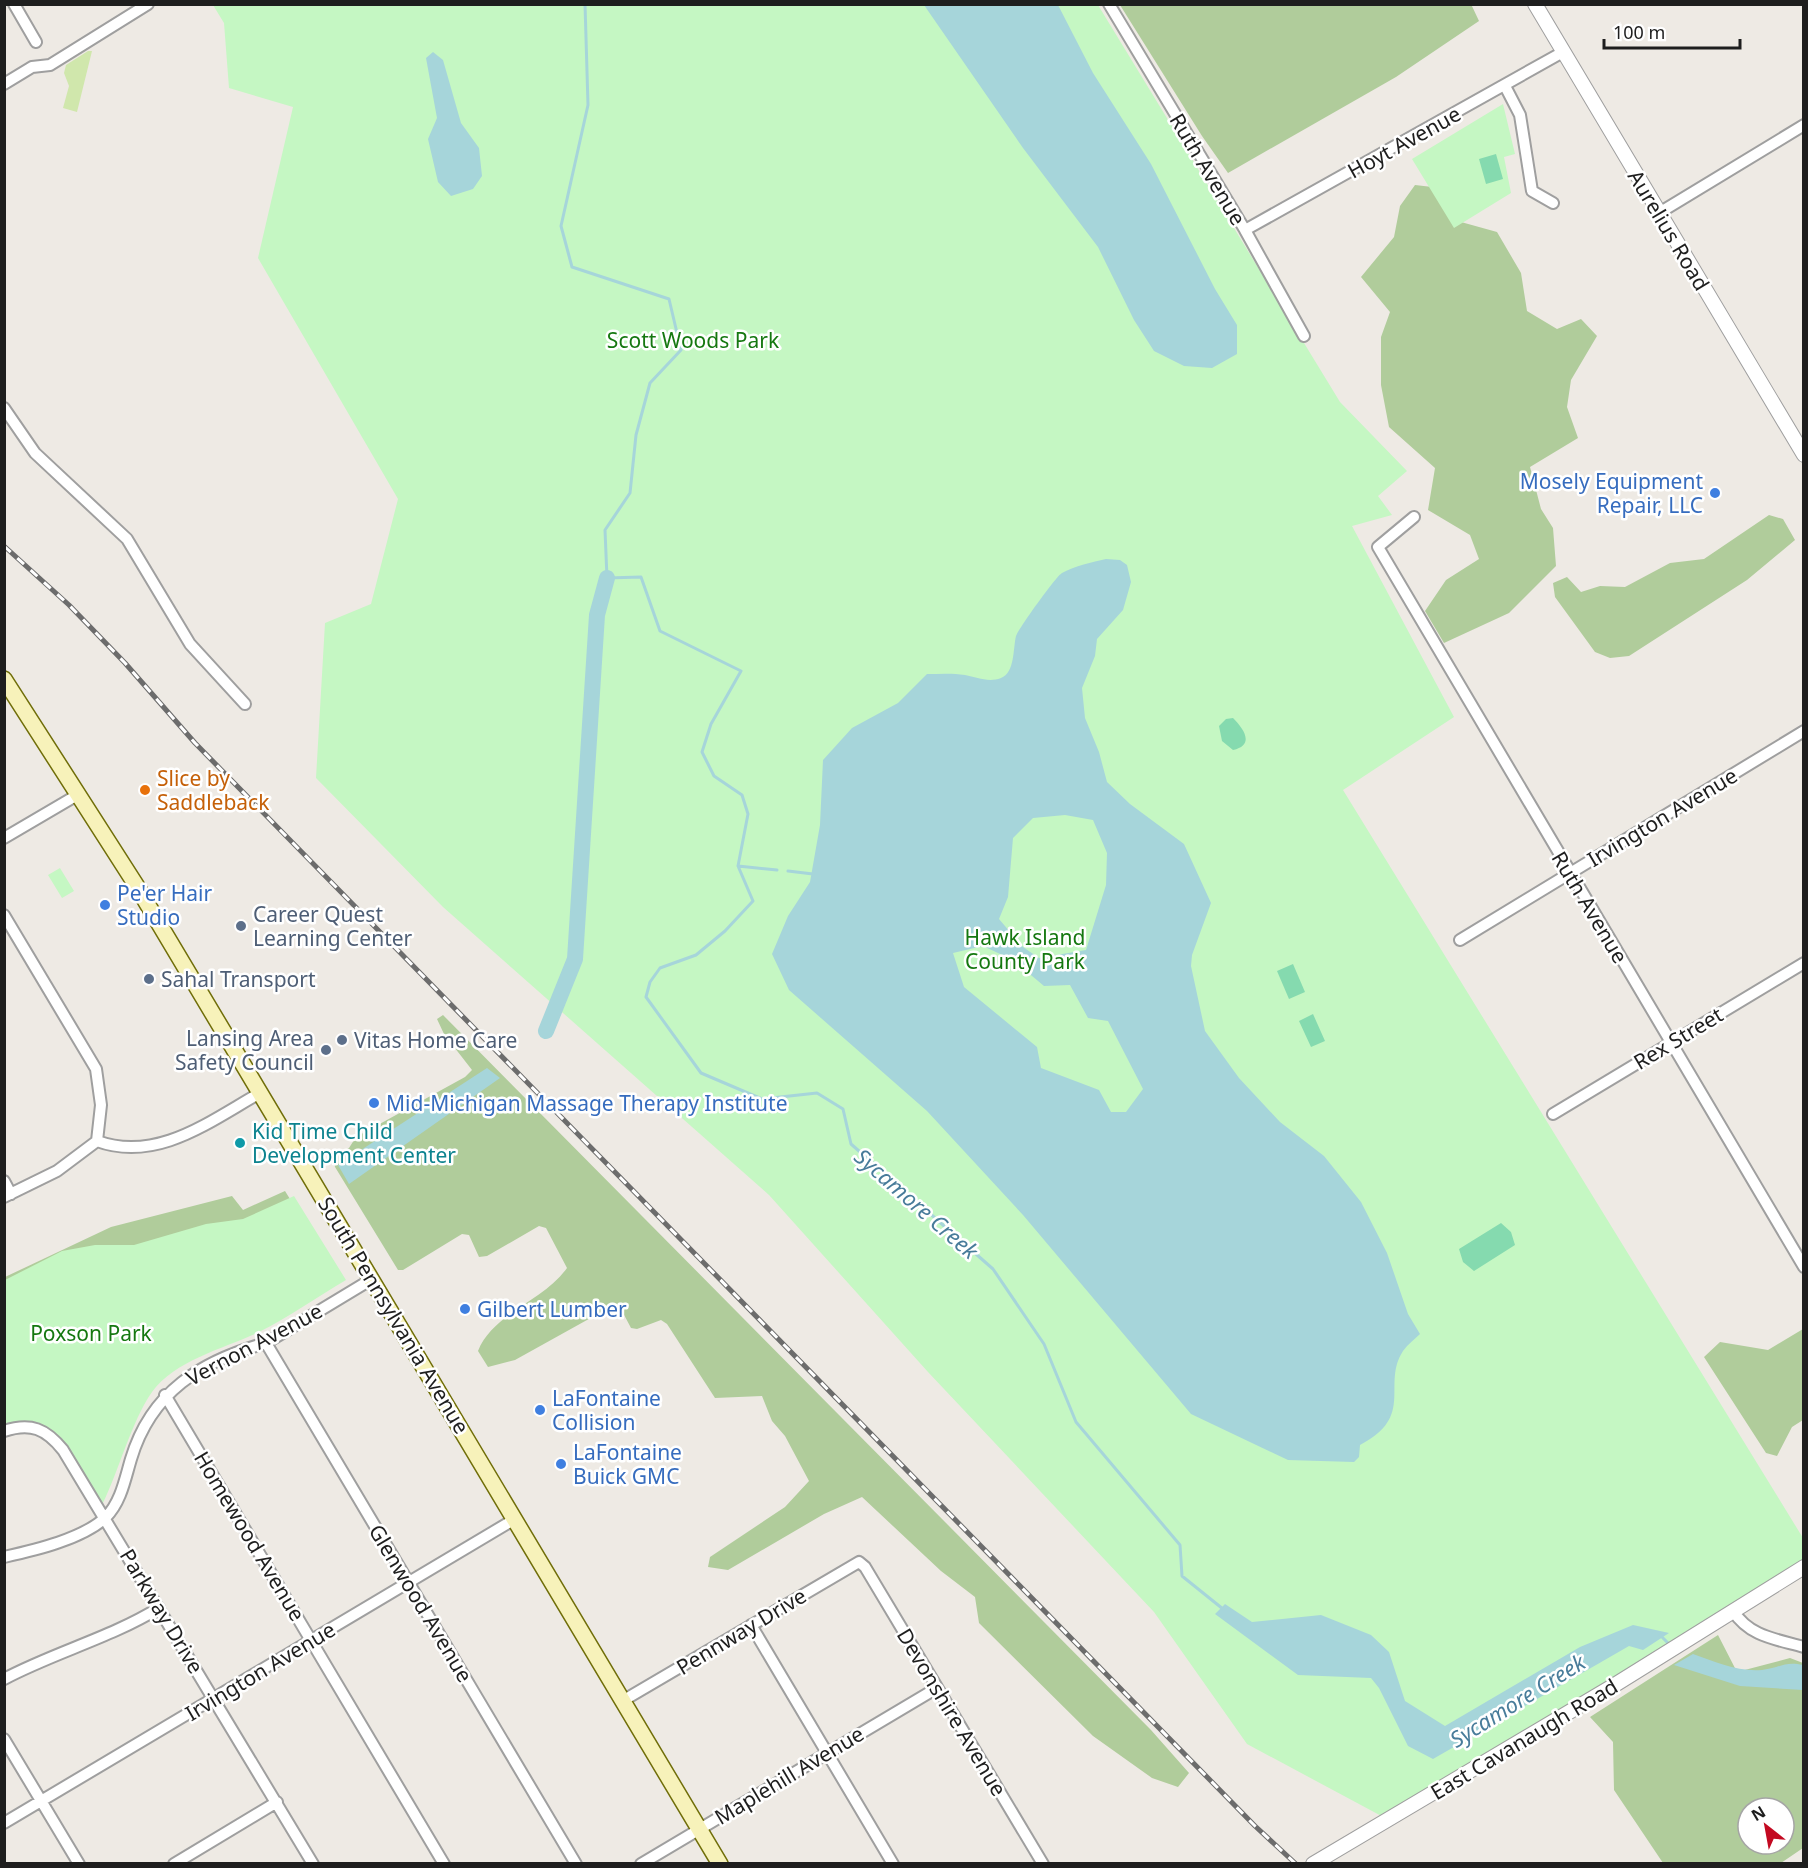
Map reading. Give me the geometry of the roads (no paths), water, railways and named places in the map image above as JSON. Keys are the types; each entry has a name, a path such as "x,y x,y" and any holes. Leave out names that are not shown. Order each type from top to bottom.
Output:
{"main road":[{"name":"South Pennsylvania Avenue","path":"4,679 79,794 260,1093 720,1863"}],"street":[{"path":"14,4 36,42"},
{"path":"4,84 32,67 50,65 148,4"},
{"name":"Ruth Avenue","path":"1109,4 1245,230 1304,336"},
{"name":"Aurelius Road","path":"1535,4 1802,449"},
{"name":"Hoyt Avenue","path":"1245,230 1563,52"},
{"path":"1505,86 1520,115 1532,191 1552,203"},
{"path":"1659,213 1803,124"},
{"path":"4,408 35,453 127,539 190,644 244,704"},
{"name":"Ruth Avenue","path":"1414,517 1378,547 1803,1267"},
{"name":"Irvington Avenue","path":"1460,939 1803,731"},
{"path":"4,838 79,794"},
{"path":"4,915 96,1069 101,1096 97,1141 57,1172 8,1196 4,1181"},
{"name":"Rex Street","path":"1553,1114 1803,963"},
{"path":"97,1141 114,1147 130,1148 170,1141 191,1132 260,1093"},
{"name":"Vernon Avenue","path":"106,1517 117,1501 145,1424 165,1395 202,1370 266,1343 372,1279"},
{"name":"Glenwood Avenue","path":"266,1343 576,1863"},
{"name":"Homewood Avenue","path":"165,1395 444,1863"},
{"name":"Parkway Drive","path":"4,1431 34,1427 45,1431 63,1450 106,1517 314,1863"},
{"path":"4,1557 66,1539 106,1517"},
{"name":"Irvington Avenue","path":"4,1823 515,1519"},
{"name":"Pennway Drive","path":"624,1700 859,1562"},
{"name":"Devonshire Avenue","path":"859,1562 865,1567 1043,1863"},
{"name":"East Cavanaugh Road","path":"1312,1863 1691,1638 1803,1567"},
{"path":"4,1679 41,1661 127,1627 159,1608"},
{"path":"1733,1611 1740,1622 1754,1632 1803,1647"},
{"path":"751,1625 893,1863"},
{"name":"Maplehill Avenue","path":"641,1863 937,1688"},
{"path":"4,1740 79,1863"},
{"path":"174,1863 277,1802"}],"water":[{"path":"924,5 1058,5 1093,73 1151,164 1215,289 1237,325 1237,354 1212,368 1184,366 1154,351 1134,320 1098,247 1023,148"},
{"path":"433,52 443,60 461,123 479,148 482,176 473,189 451,196 438,182 428,139 437,118 426,58"},
{"path":"1106,559 1120,560 1127,565 1131,582 1123,610 1097,639 1095,656 1082,688 1085,718 1099,752 1107,782 1130,804 1184,844 1211,903 1192,955 1191,966 1205,1031 1239,1078 1280,1122 1324,1156 1361,1202 1387,1253 1408,1314 1420,1334 1403,1351 1397,1364 1394,1400 1387,1423 1377,1434 1360,1445 1359,1457 1354,1462 1288,1460 1191,1414 1023,1215 927,1111 789,990 772,954 788,916 810,882 820,825 823,760 852,728 898,703 927,674 960,674 992,680 1006,675 1013,660 1016,636 1053,583 1062,573 1084,564","holes":["1065,815 1093,820 1107,853 1106,885 1086,950 1039,958 1023,947 999,919 1008,897 1013,838 1033,818","983,946 1013,960 1044,986 1070,985 1088,1018 1108,1021 1143,1089 1126,1112 1111,1112 1099,1090 1041,1068 1037,1047 964,987 953,953"]},
{"path":"487,1068 500,1078 349,1184 338,1165"},
{"path":"1225,1604 1252,1622 1321,1615 1371,1635 1389,1652 1405,1701 1445,1726 1580,1647 1633,1625 1669,1633 1643,1650 1629,1646 1433,1759 1408,1746 1379,1688 1371,1678 1298,1675 1215,1614"},
{"path":"1693,1654 1727,1666 1753,1670 1786,1664 1803,1665 1803,1690 1740,1686 1674,1665"}],"waterway":[{"name":"Sycamore Creek","path":"585,4 588,105 561,226 572,267 669,299 681,350 650,383 636,435 630,493 605,530 607,578 641,577 660,631 741,671 711,724 702,752 714,776 742,795 748,814 738,866 753,901 725,931 696,955 660,968 650,982 646,997 701,1073 762,1099 817,1093 843,1109 851,1144 993,1269 1044,1344 1076,1422 1180,1545 1182,1576 1223,1609"},
{"path":"546,1031 575,959 597,615 607,578"},
{"path":"738,866 777,870"},
{"path":"788,871 813,874"},
{"name":"Sycamore Creek","path":"1660,1635 1670,1645"}],"railway":[{"path":"4,546 69,605 125,663 195,743 1255,1826 1296,1864"}],"place":[{"name":"Mosely Equipment Repair, LLC","path":"1715,493"},
{"name":"Slice by Saddleback","path":"145,790"},
{"name":"Pe'er Hair Studio","path":"105,905"},
{"name":"Career Quest Learning Center","path":"241,926"},
{"name":"Sahal Transport","path":"149,979"},
{"name":"Vitas Home Care","path":"342,1040"},
{"name":"Lansing Area Safety Council","path":"326,1050"},
{"name":"Mid-Michigan Massage Therapy Institute","path":"374,1103"},
{"name":"Kid Time Child Development Center","path":"240,1143"},
{"name":"Gilbert Lumber","path":"465,1309"},
{"name":"LaFontaine Collision","path":"540,1410"},
{"name":"LaFontaine Buick GMC","path":"561,1464"}],"park label":[{"name":"Scott Woods Park","path":"693,340"},
{"name":"Hawk Island County Park","path":"1025,949"},
{"name":"Poxson Park","path":"91,1333"}]}
